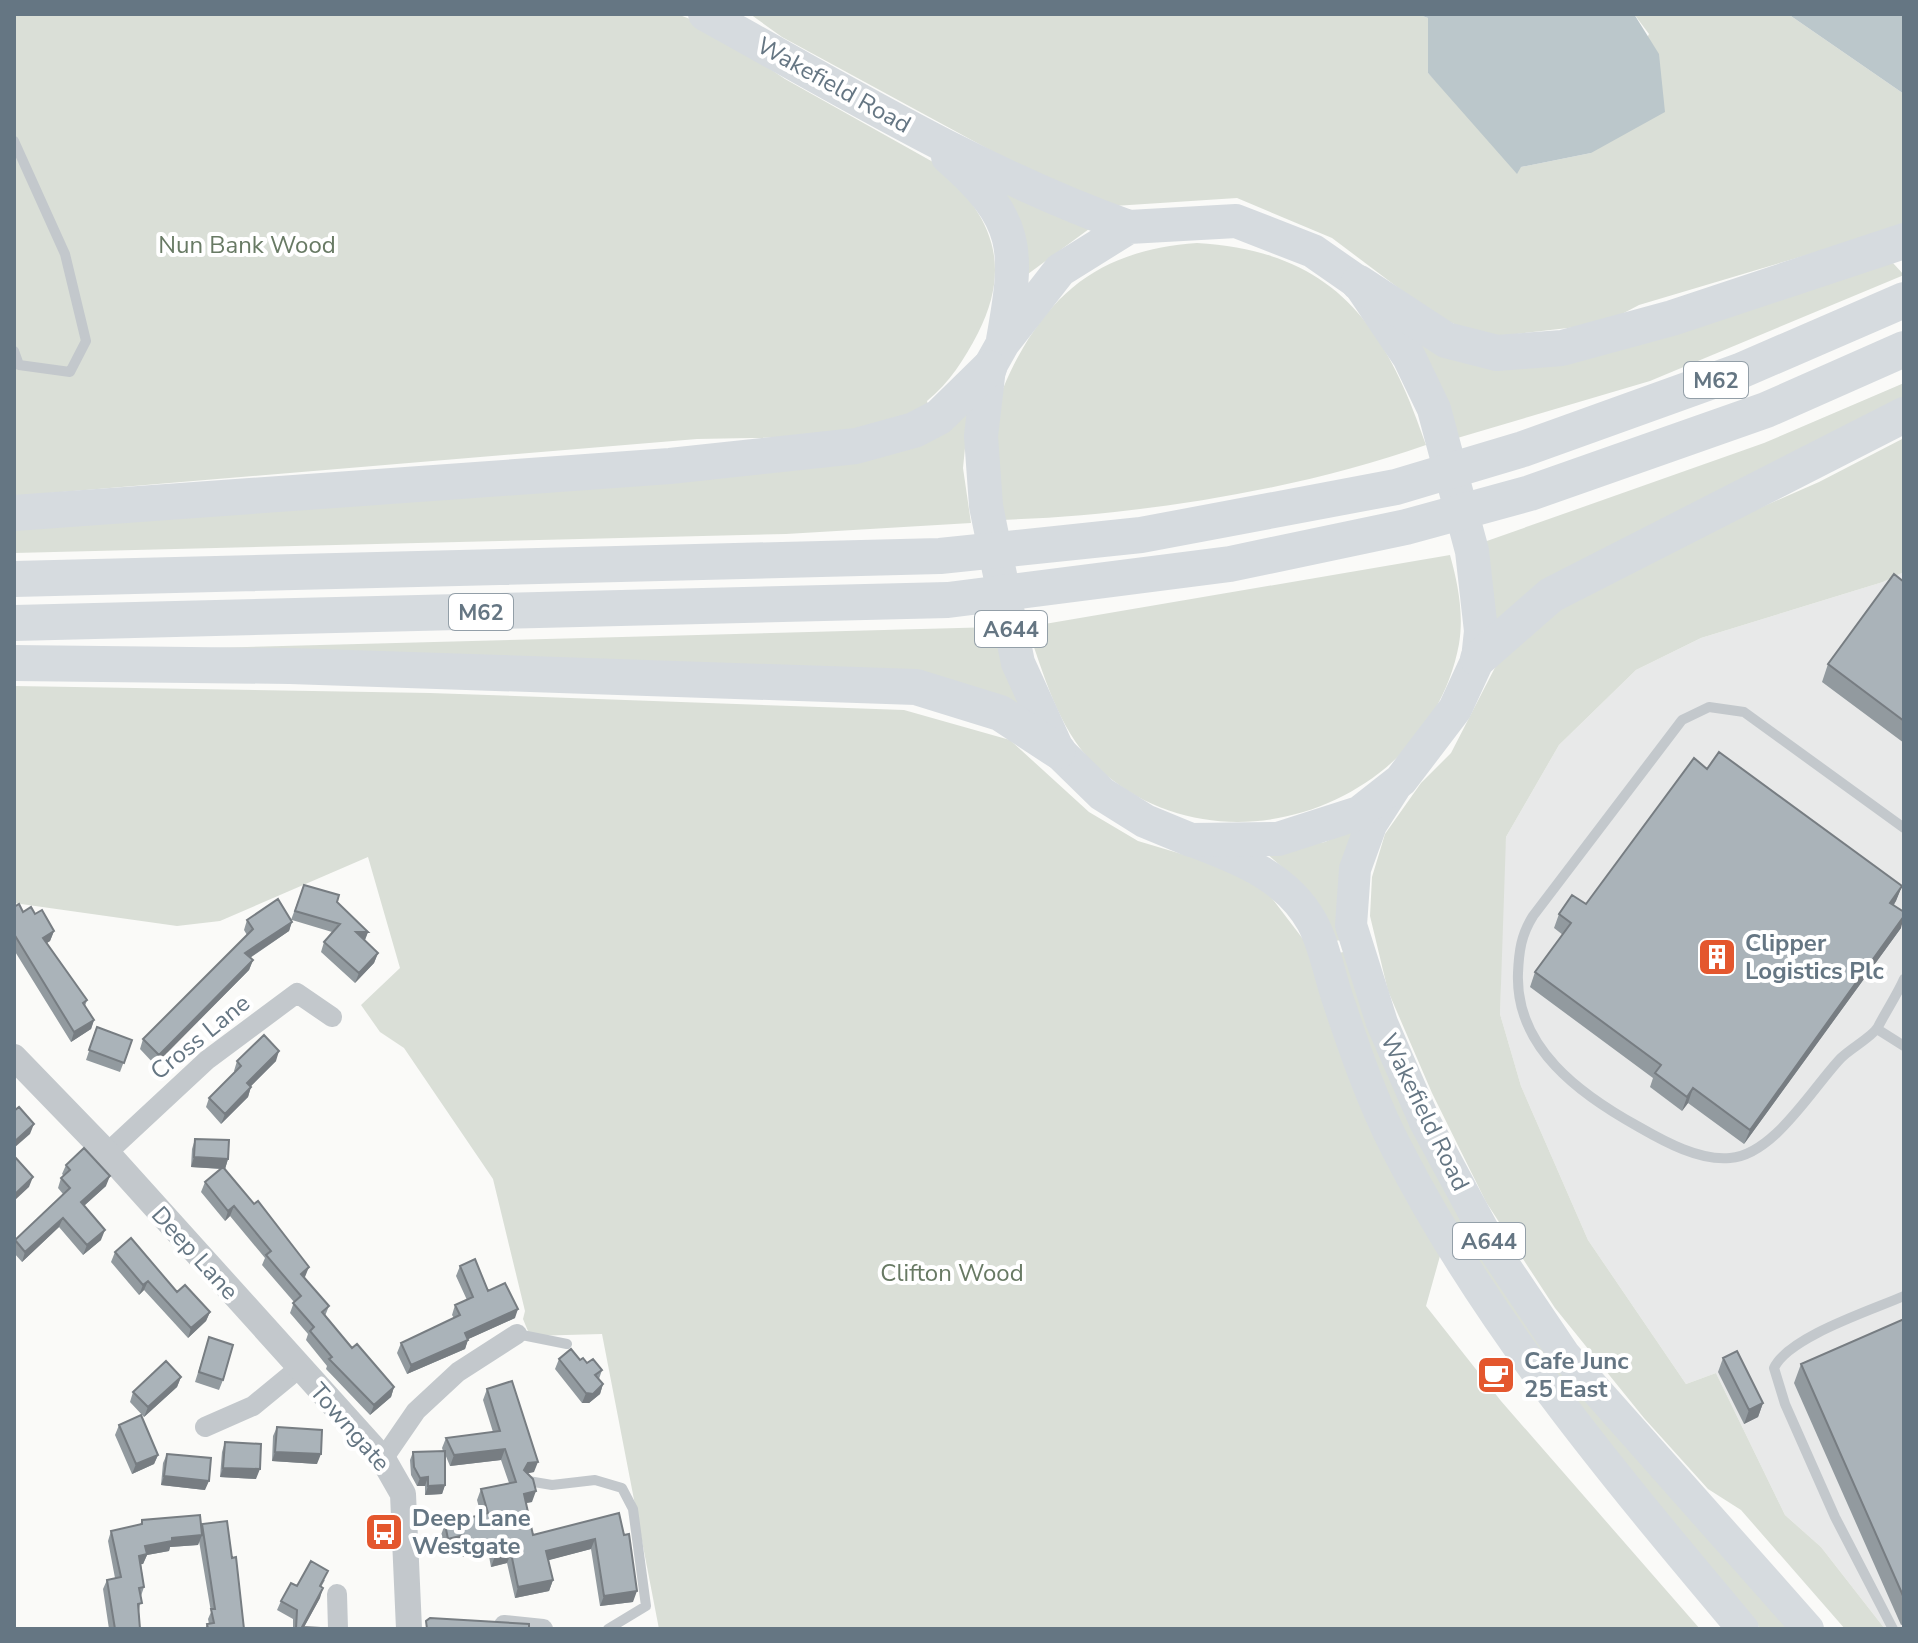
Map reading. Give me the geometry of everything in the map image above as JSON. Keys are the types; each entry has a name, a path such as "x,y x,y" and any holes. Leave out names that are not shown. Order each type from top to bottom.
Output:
{"highway":[{"name":"Wakefield Road","path":"705,14 921,133 1069,206 1129,227"},
{"name":"Wakefield Road","path":"921,133 989,197 1009,233 1014,273 996,356"},
{"name":"A644","path":"1236,221 1313,251 1359,283 1409,357 1434,409 1472,551 1481,631 1478,659 1455,709 1401,780 1359,813 1278,839 1191,840 1145,821 1102,794 1058,751 1018,663 986,506 981,436 996,356 1060,270 1129,227 1236,221"},
{"path":"1359,283 1446,340 1497,353 1549,349 1672,318 1904,241"},
{"name":"M62","path":"14,579 940,556 1141,535 1396,487 1523,449 1740,371 1904,300"},
{"name":"M62","path":"14,623 948,600 1230,564 1406,527 1530,493 1766,410 1904,349"},
{"path":"14,513 670,466 856,446 914,430 939,417 996,356"},
{"path":"1478,659 1551,595 1904,415"},
{"path":"14,663 290,666 916,687 1000,713 1058,751"}],"main road":[{"name":"Wakefield Road","path":"1401,780 1371,825 1355,869 1351,925 1382,1023 1425,1122 1494,1250 1564,1354 1808,1629"},
{"name":"Wakefield Road","path":"1191,840 1254,865 1279,884 1312,922 1350,1037 1395,1146 1445,1239 1537,1371 1743,1629"}],"street":[{"name":"Cross Lane","path":"107,1153 207,1060 297,993 332,1017"},
{"name":"Deep Lane","path":"14,1057 107,1153 298,1369"},
{"path":"383,1459 416,1411 458,1372 517,1334"},
{"path":"205,1427 253,1406 298,1369"},
{"name":"Towngate","path":"298,1369 383,1459 403,1494 414,1622"},
{"path":"337,1594 338,1629"},
{"path":"482,1624 543,1629"}],"lane":[{"path":"14,141 65,254 86,341 70,372 19,365 14,351"},
{"path":"1904,828 1744,712 1727,707 1701,708 1668,733 1533,916 1519,947 1517,988 1524,1019 1553,1065 1623,1119 1652,1135 1713,1158 1733,1158 1762,1142 1796,1114 1857,1042 1877,1029 1904,979"},
{"path":"1877,1029 1904,1046"},
{"path":"1893,1629 1835,1517 1785,1404 1774,1368 1781,1356 1805,1340 1904,1296"},
{"path":"517,1334 567,1344"},
{"path":"528,1481 552,1485 595,1480 622,1488 633,1509 646,1606 608,1629"}],"shaded area":[{"path":"1417,14 1634,14 1659,54 1665,112 1591,153 1521,167 1517,174 1428,73 1428,18"},
{"path":"1788,14 1904,14 1904,94"},
{"path":"1904,572 1904,1629 1885,1629 1821,1547 1785,1515 1716,1373 1686,1384 1588,1240 1521,1086 1500,1014 1506,837 1559,745 1636,670 1701,638 1883,582"}],"green space":[{"name":"Nun Bank Wood","path":"14,14 677,14 703,24 785,79 933,162 953,181 982,219 995,261 989,307 967,352 950,378 927,401 928,406 855,436 697,439 14,496"},
{"path":"750,14 1417,14 1428,18 1428,73 1521,167 1591,153 1649,34 1634,14 1788,14 1904,94 1904,226 1639,305 1603,324 1499,336 1458,326 1429,311 1332,238 1237,198 1114,206 1069,193 782,37"},
{"path":"1001,186 1089,229 1028,274"},
{"path":"1197,243 1244,249 1284,261 1318,278 1347,301 1392,363 1426,445 1323,476 1214,498 1104,513 998,520 992,458 993,422 1009,374 1039,324 1075,286 1118,260 1168,246"},
{"path":"1893,263 1904,275 1650,381 1454,439 1414,339 1464,361"},
{"path":"1904,383 1904,401 1491,633 1484,542 1764,443"},
{"path":"969,408 963,468 971,523 786,534 14,553 14,524 572,484"},
{"path":"1904,438 1904,572 1883,582 1701,638 1636,670 1559,745 1506,837 1500,1014 1521,1086 1588,1240 1686,1384 1716,1373 1785,1515 1821,1547 1885,1629 1845,1629 1741,1510 1708,1489 1644,1418 1555,1308 1486,1202 1432,1093 1388,991 1370,916 1372,877 1385,834 1421,783 1451,753 1503,652 1537,620 1666,549 1819,482"},
{"path":"1450,555 1459,599 1459,644 1441,699 1409,745 1367,782 1318,807 1265,820 1209,820 1156,805 1106,775 1090,760 1066,726 1048,687 1027,627"},
{"path":"996,627 1021,711 1003,704 135,650"},
{"name":"Clifton Wood","path":"14,686 430,693 904,710 1010,740 1089,812 1138,841 1235,870 1271,897 1306,943 1440,1256 1426,1306 1501,1401 1700,1629 659,1629 602,1334 530,1336 523,1319 525,1311 493,1179 404,1048 380,1032 361,1005 400,968 368,857 220,921 177,926 14,903"},
{"path":"1356,830 1344,940 1333,941 1298,881 1266,853 1325,842"},
{"path":"1349,951 1448,1193 1788,1629 1761,1629 1609,1444 1474,1263 1399,1120 1364,1037 1338,953"}],"building":[{"path":"1894,574 1904,582 1904,721 1828,664"},
{"name":"Clipper Logistics Plc","path":"1719,752 1902,886 1890,903 1904,912 1904,916 1750,1130 1693,1088 1687,1097 1655,1073 1661,1065 1535,972 1571,923 1559,914 1572,895 1586,904 1694,758 1707,769"},
{"path":"304,885 339,895 337,902 368,932 356,932 378,953 359,973 324,942 340,924 295,911"},
{"path":"278,899 292,922 245,953 253,960 159,1055 143,1039 253,929 247,920"},
{"path":"19,904 23,912 31,907 35,914 42,910 54,931 43,938 87,1000 83,1003 94,1020 74,1032 14,934 14,907"},
{"path":"97,1027 132,1040 124,1063 89,1050"},
{"path":"264,1035 279,1051 247,1083 251,1087 225,1114 209,1098 241,1066 237,1061"},
{"path":"19,1107 34,1124 14,1142 14,1111"},
{"path":"195,1139 229,1140 228,1159 194,1157"},
{"path":"84,1148 110,1176 81,1202 105,1230 87,1245 63,1218 25,1252 15,1240 70,1188 61,1178 70,1170 66,1165"},
{"path":"14,1156 33,1177 14,1195"},
{"path":"223,1167 254,1204 258,1201 309,1267 301,1274 329,1306 322,1312 352,1348 357,1344 394,1387 374,1405 329,1359 332,1357 310,1331 314,1327 293,1303 301,1296 266,1255 271,1251 234,1206 228,1211 205,1182"},
{"path":"131,1238 177,1292 185,1285 210,1312 191,1328 148,1281 143,1285 115,1252"},
{"path":"475,1259 488,1291 505,1283 518,1309 465,1333 468,1340 411,1365 401,1343 460,1315 455,1305 473,1297 460,1266"},
{"path":"1904,1319 1904,1598 1801,1364"},
{"path":"209,1337 233,1345 223,1380 199,1372"},
{"path":"571,1349 580,1360 583,1358 587,1363 593,1359 602,1370 595,1375 603,1384 593,1394 586,1393 559,1359"},
{"path":"1737,1351 1763,1403 1749,1410 1723,1358"},
{"path":"166,1361 181,1377 148,1407 133,1392"},
{"path":"512,1381 538,1462 528,1463 524,1470 533,1479 536,1491 524,1494 533,1535 619,1513 624,1535 629,1534 637,1591 604,1596 595,1539 546,1551 553,1580 518,1587 511,1553 495,1556 492,1541 467,1546 464,1535 448,1539 445,1524 488,1513 481,1489 516,1482 505,1449 454,1455 446,1438 500,1431 487,1389"},
{"path":"141,1415 158,1455 136,1464 119,1425"},
{"path":"277,1427 322,1430 321,1454 275,1452"},
{"path":"225,1442 261,1444 260,1469 223,1468"},
{"path":"445,1451 445,1485 428,1486 428,1477 420,1478 414,1467 413,1452"},
{"path":"167,1454 211,1458 209,1481 164,1476"},
{"path":"200,1515 202,1535 172,1538 172,1541 145,1546 147,1554 139,1556 144,1587 139,1588 142,1603 138,1604 140,1629 115,1629 107,1580 121,1577 111,1531 142,1524 142,1520"},
{"path":"227,1521 232,1558 236,1557 244,1629 208,1629 207,1624 214,1623 211,1609 215,1609 202,1524"},
{"path":"311,1561 328,1571 320,1586 323,1588 302,1627 320,1629 296,1629 297,1610 281,1601 291,1583 297,1586"},
{"path":"430,1618 529,1624 529,1629 427,1629 426,1621"}],"place":[{"name":"Clipper Logistics Plc","path":"1717,957"},
{"name":"Cafe Junc 25 East","path":"1496,1375"},
{"name":"Deep Lane Westgate","path":"384,1532"}]}
